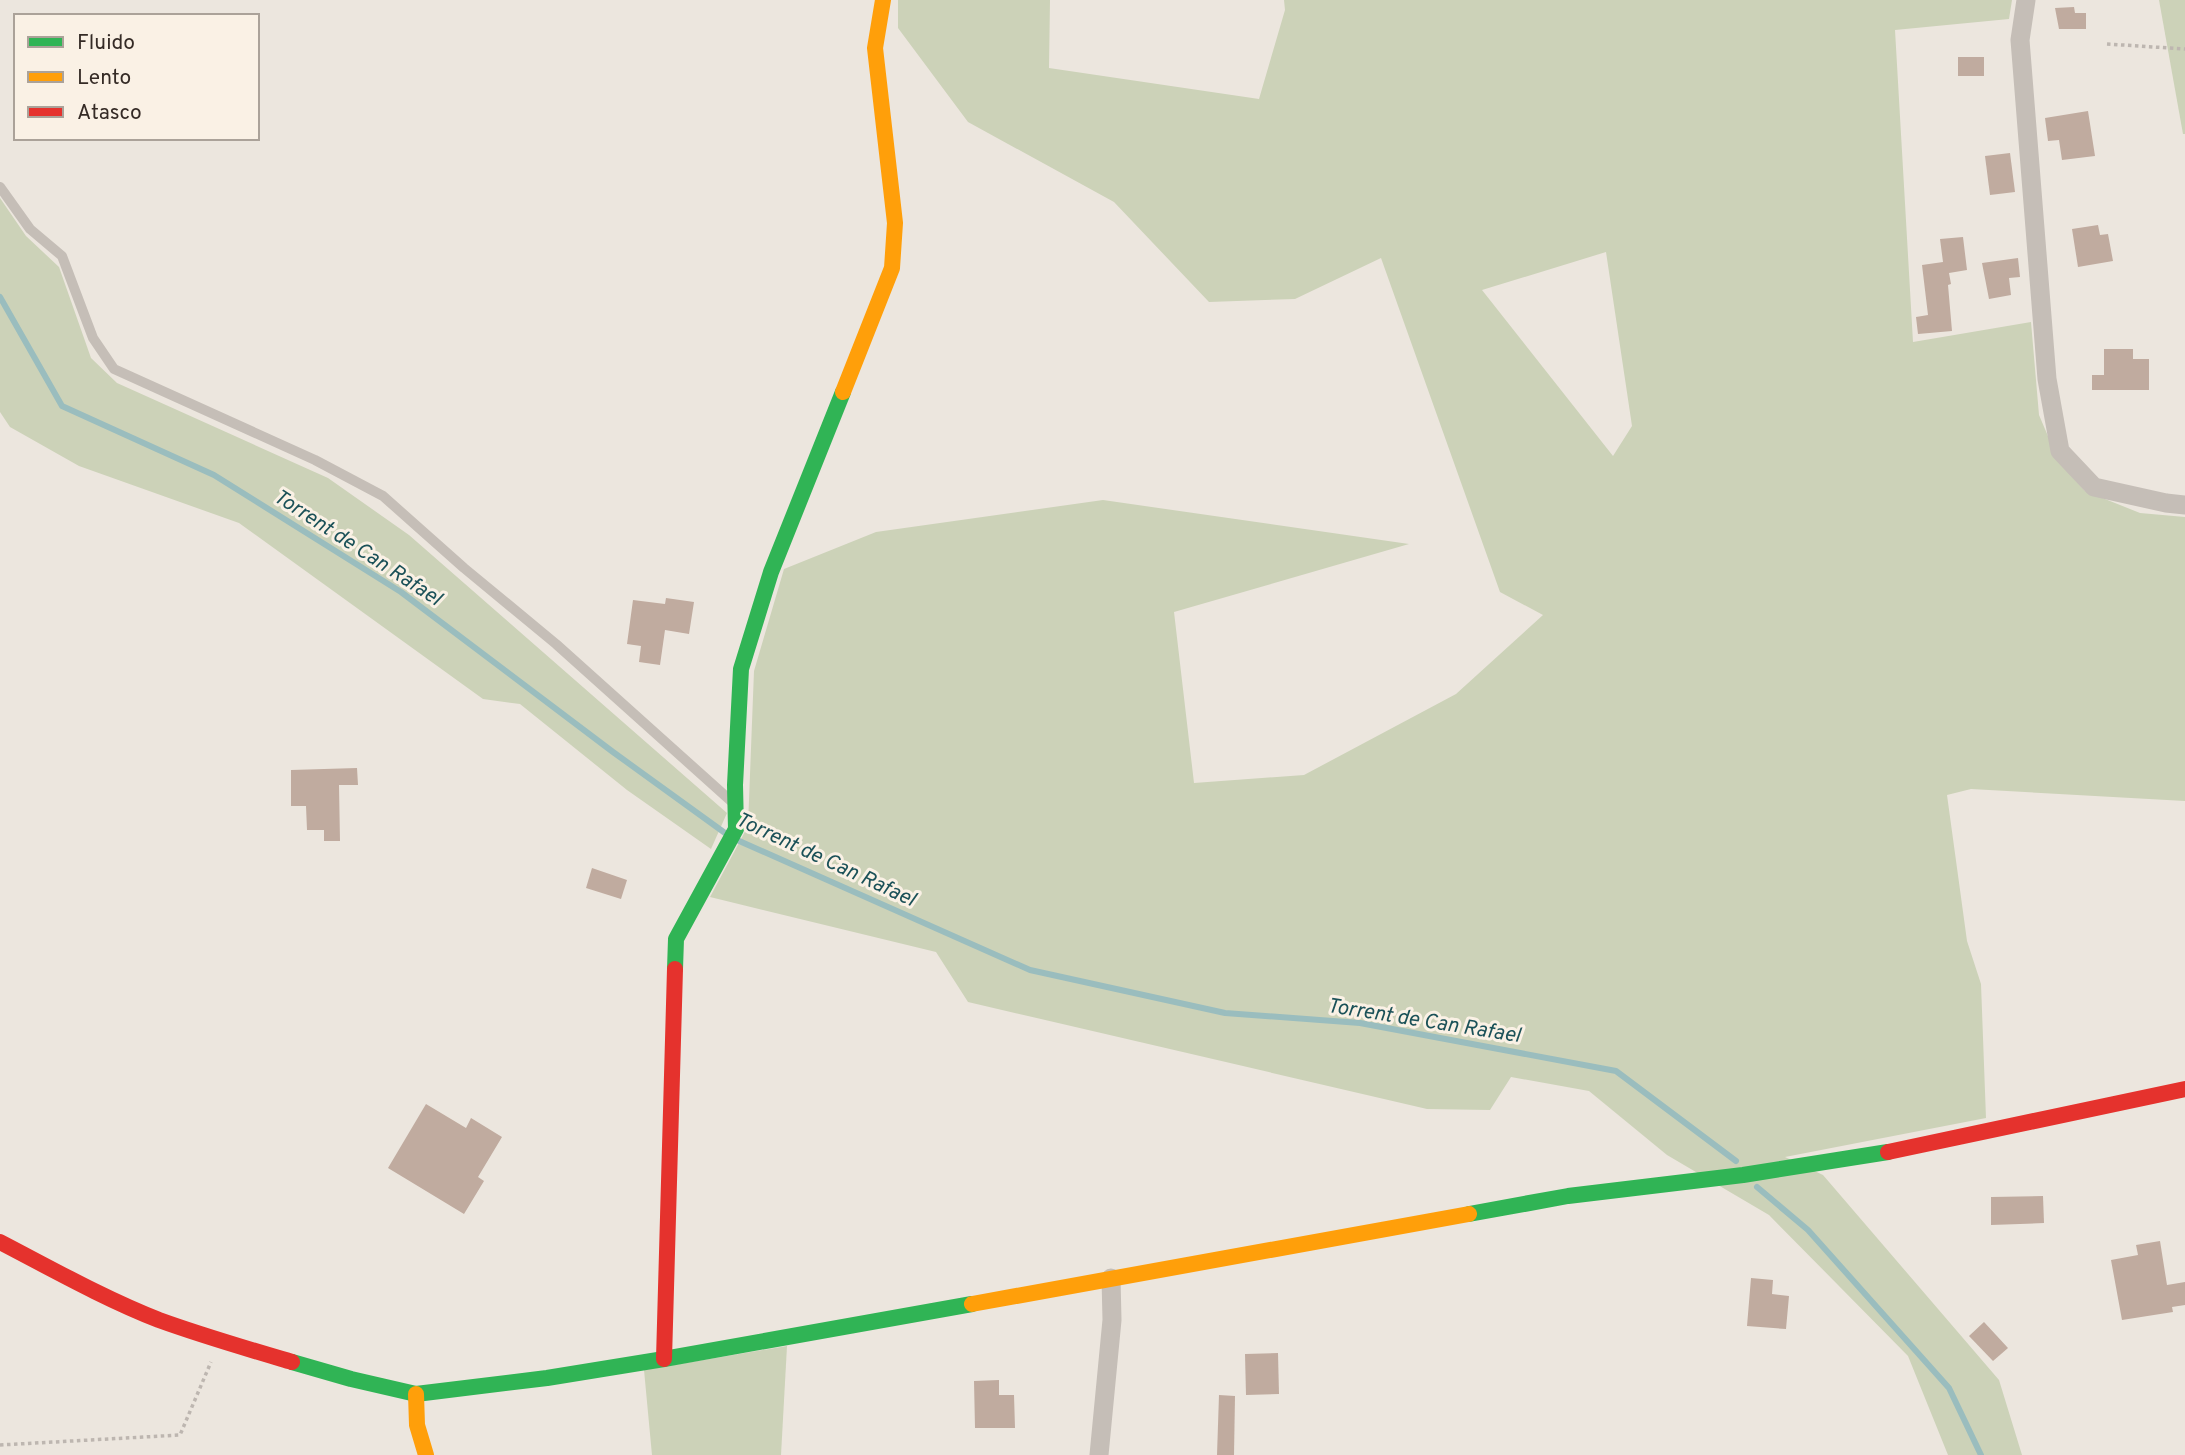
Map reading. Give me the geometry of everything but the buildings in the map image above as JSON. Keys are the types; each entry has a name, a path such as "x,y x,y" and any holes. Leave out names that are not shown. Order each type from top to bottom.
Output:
{"street":[{"path":"664,1359 676,939 736,829 741,668 772,572 892,268 895,223 875,48 883,0"},
{"path":"2026,0 2020,40 2047,379 2060,451 2094,487 2185,505"},
{"path":"0,1242 157,1319 220,1341 351,1379 416,1394 533,1380 664,1359 1568,1196 1865,1157 2185,1089"},
{"path":"1099,1455 1112,1320 1111,1278"},
{"path":"416,1394 418,1425 426,1455"}],"lane":[{"path":"0,187 30,229 62,256 93,338 114,369 315,460 383,496 556,644 727,800 735,803"}],"path":[{"path":"2107,44 2185,49"},
{"path":"0,1445 180,1435 220,1341"}],"green space":[{"path":"898,0 1050,0 1049,68 1259,99 1285,10 1284,0 2012,0 2009,19 1895,30 1913,342 2031,322 2039,415 2059,462 2085,491 2140,513 2185,517 2185,801 1971,789 1947,795 1967,941 1981,984 1986,1118 1785,1157 1823,1175 1999,1380 2022,1455 1948,1455 1908,1356 1769,1215 1667,1155 1589,1091 1511,1077 1490,1110 1427,1109 968,1002 936,952 710,897 748,826 754,671 784,569 876,532 1103,500 1409,544 1174,612 1194,783 1304,775 1456,694 1543,615 1500,592 1381,258 1295,299 1209,302 1114,202 968,122 898,28","holes":["1606,252 1632,426 1613,456 1482,290"]},
{"path":"2159,0 2185,0 2185,134 2183,134"},
{"path":"0,198 26,236 59,267 91,358 117,383 328,478 409,535 727,813 711,849 627,790 520,704 483,699 239,523 79,466 10,427 0,412"},
{"path":"787,1346 781,1455 652,1455 644,1370"}],"waterway":[{"name":"Torrent de Can Rafael","path":"0,297 62,406 214,475 401,592 725,833"},
{"name":"Torrent de Can Rafael","path":"737,840 1030,970 1225,1013 1360,1023 1616,1071 1736,1161"},
{"name":"Torrent de Can Rafael","path":"1757,1187 1808,1230 1949,1388 1981,1455"}],"traffic: fast":[{"path":"675,969 676,939 736,829 735,785 741,669 771,572 843,392"},
{"path":"1469,1214 1568,1196 1743,1175 1888,1152"},
{"path":"292,1362 416,1394 547,1378 972,1304"}],"traffic: slow":[{"path":"843,392 892,268 895,223 875,48 883,0"},
{"path":"972,1304 1469,1214"},
{"path":"416,1394 417,1425 426,1455"}],"traffic: jam":[{"path":"664,1359 675,969"},
{"path":"1888,1152 2185,1089"},
{"path":"0,1242 139,1312 292,1362"}]}
